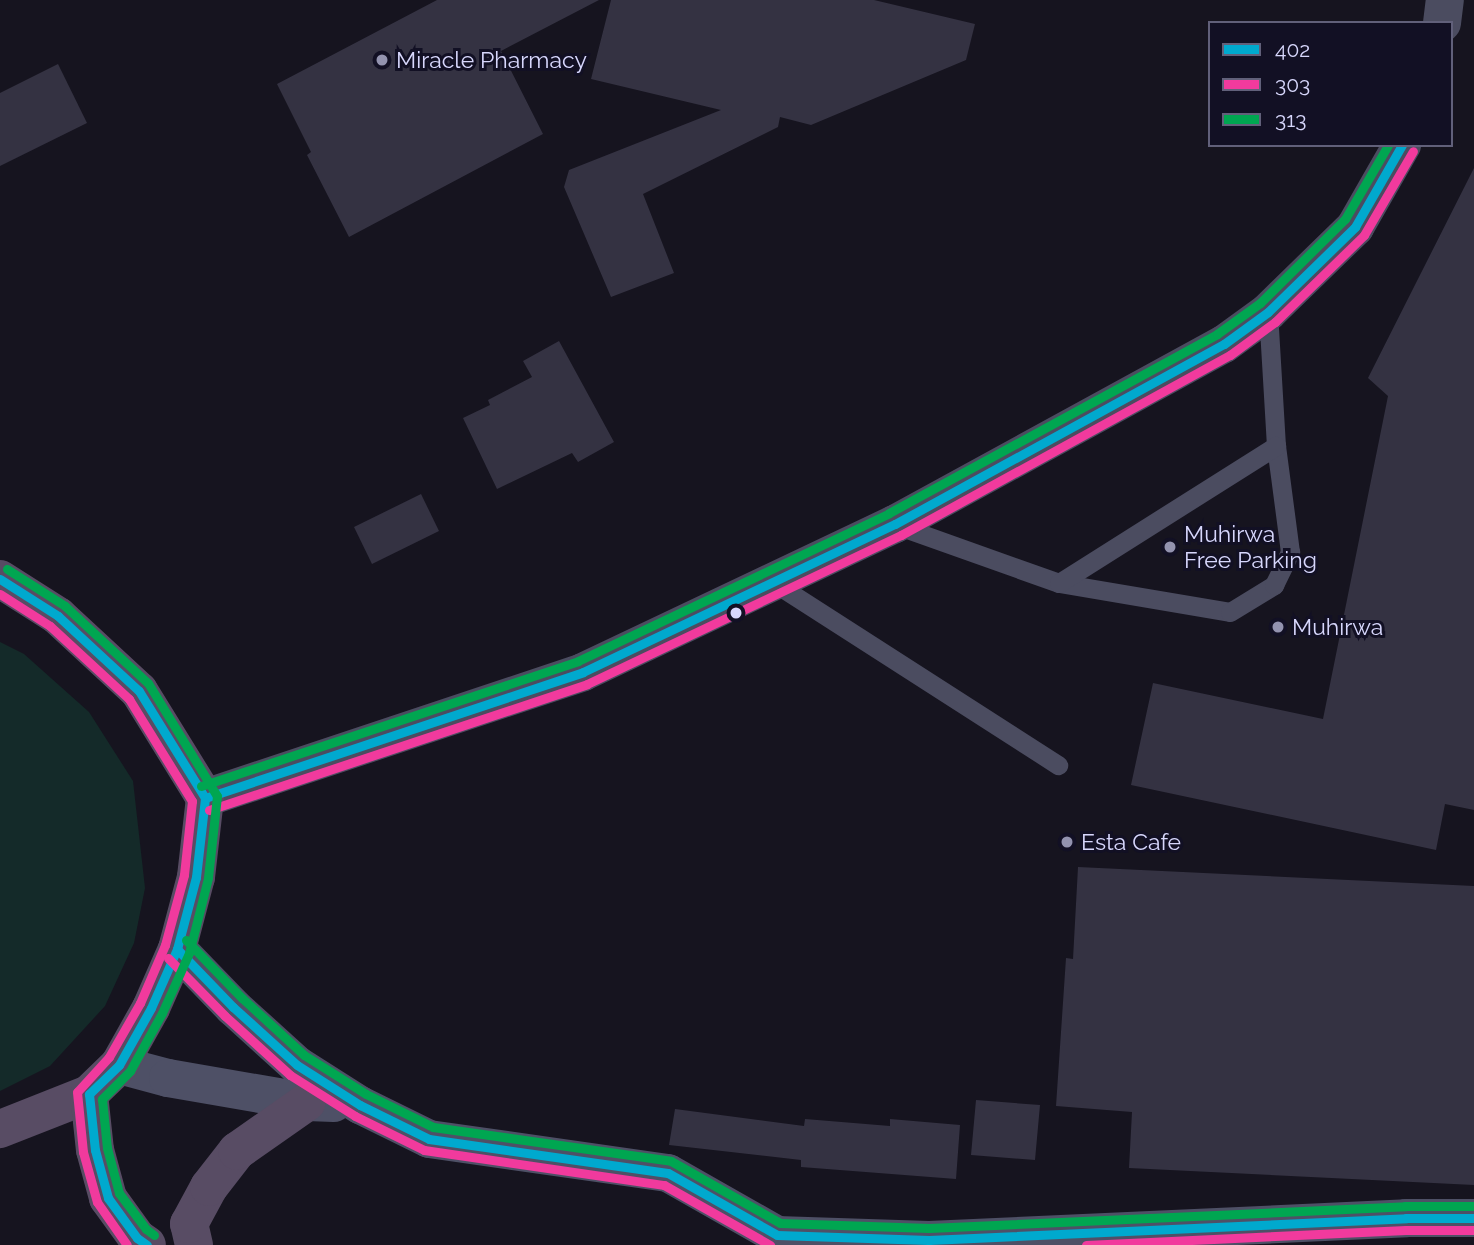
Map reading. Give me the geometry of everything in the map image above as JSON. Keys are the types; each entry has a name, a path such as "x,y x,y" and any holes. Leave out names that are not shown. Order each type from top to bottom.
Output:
{"highway":[{"path":"0,579 58,616 139,691 205,798 196,877 177,949 151,1008 119,1065 89,1094 0,1129"},
{"path":"89,1094 95,1150 108,1198 138,1238 147,1245"},
{"path":"194,1245 189,1224 209,1187 237,1151 307,1102"}],"main road":[{"path":"177,949 233,1007 297,1065 360,1105 429,1139 668,1172 777,1235 929,1240 1406,1217 1474,1218"},
{"path":"119,1065 168,1078 307,1102 360,1105"}],"street":[{"path":"1442,21 1445,0"},
{"path":"205,798 583,672 895,524 1224,344 1268,312 1355,228 1401,147"}],"lane":[{"path":"895,524 1059,583 1230,612 1274,585 1290,552 1276,446 1268,312"},
{"path":"1059,583 1276,446"},
{"path":"773,582 1058,765"}],"green space":[{"path":"0,642 24,654 89,712 133,781 145,888 134,943 105,1006 50,1066 0,1091"}],"building":[{"path":"437,0 599,0 501,51 543,134 349,237 307,155 311,152 277,84"},
{"path":"611,0 874,0 975,24 966,60 811,125 780,117 778,127 643,194 674,273 611,297 564,187 569,170 721,110 591,79"},
{"path":"58,64 87,123 0,166 0,93"},
{"path":"1474,168 1474,810 1445,804 1436,850 1131,785 1153,683 1323,719 1388,396 1368,378"},
{"path":"559,341 614,442 578,462 572,453 497,489 463,418 490,405 488,400 532,377 523,361"},
{"path":"421,494 439,531 372,564 354,527"},
{"path":"1078,867 1474,886 1474,1185 1129,1168 1132,1112 1056,1106 1066,958 1073,959"},
{"path":"976,1100 1040,1105 1035,1160 971,1155"},
{"path":"675,1109 804,1126 805,1119 890,1126 890,1119 960,1125 956,1179 801,1167 801,1160 669,1145"}],"transit line":[{"name":"313","path":"201,786 578,661 889,513 1217,334 1260,303 1345,219 1387,147"},
{"name":"402","path":"205,798 583,672 895,524 1224,344 1268,312 1355,227 1401,147"},
{"name":"303","path":"209,810 587,684 901,535 1230,355 1275,322 1364,235 1413,151"},
{"name":"313","path":"7,569 65,606 148,683 217,796 208,878 189,953 162,1013 130,1071 102,1099 107,1148 119,1193 146,1229 154,1235"},
{"name":"402","path":"0,579 58,616 139,691 205,798 196,877 177,949 151,1008 119,1065 89,1094 95,1150 108,1198 137,1238 147,1245"},
{"name":"303","path":"0,594 50,626 129,699 192,801 184,875 165,945 140,1003 109,1057 77,1092 83,1152 97,1202 127,1245"},
{"name":"313","path":"186,940 242,998 304,1055 366,1094 433,1127 671,1161 780,1223 929,1228 1405,1206 1474,1206"},
{"name":"402","path":"177,949 233,1007 297,1065 360,1105 429,1139 668,1173 777,1235 929,1240 1406,1218 1474,1218"},
{"name":"303","path":"168,958 225,1016 290,1075 355,1116 424,1150 664,1185 770,1245"},
{"name":"303","path":"1086,1245 1406,1230 1474,1230"}],"place":[{"name":"Miracle Pharmacy","path":"382,60"},
{"name":"Muhirwa Free Parking","path":"1170,547"},
{"name":"Muhirwa","path":"1278,627"},
{"name":"Esta Cafe","path":"1067,842"}]}
